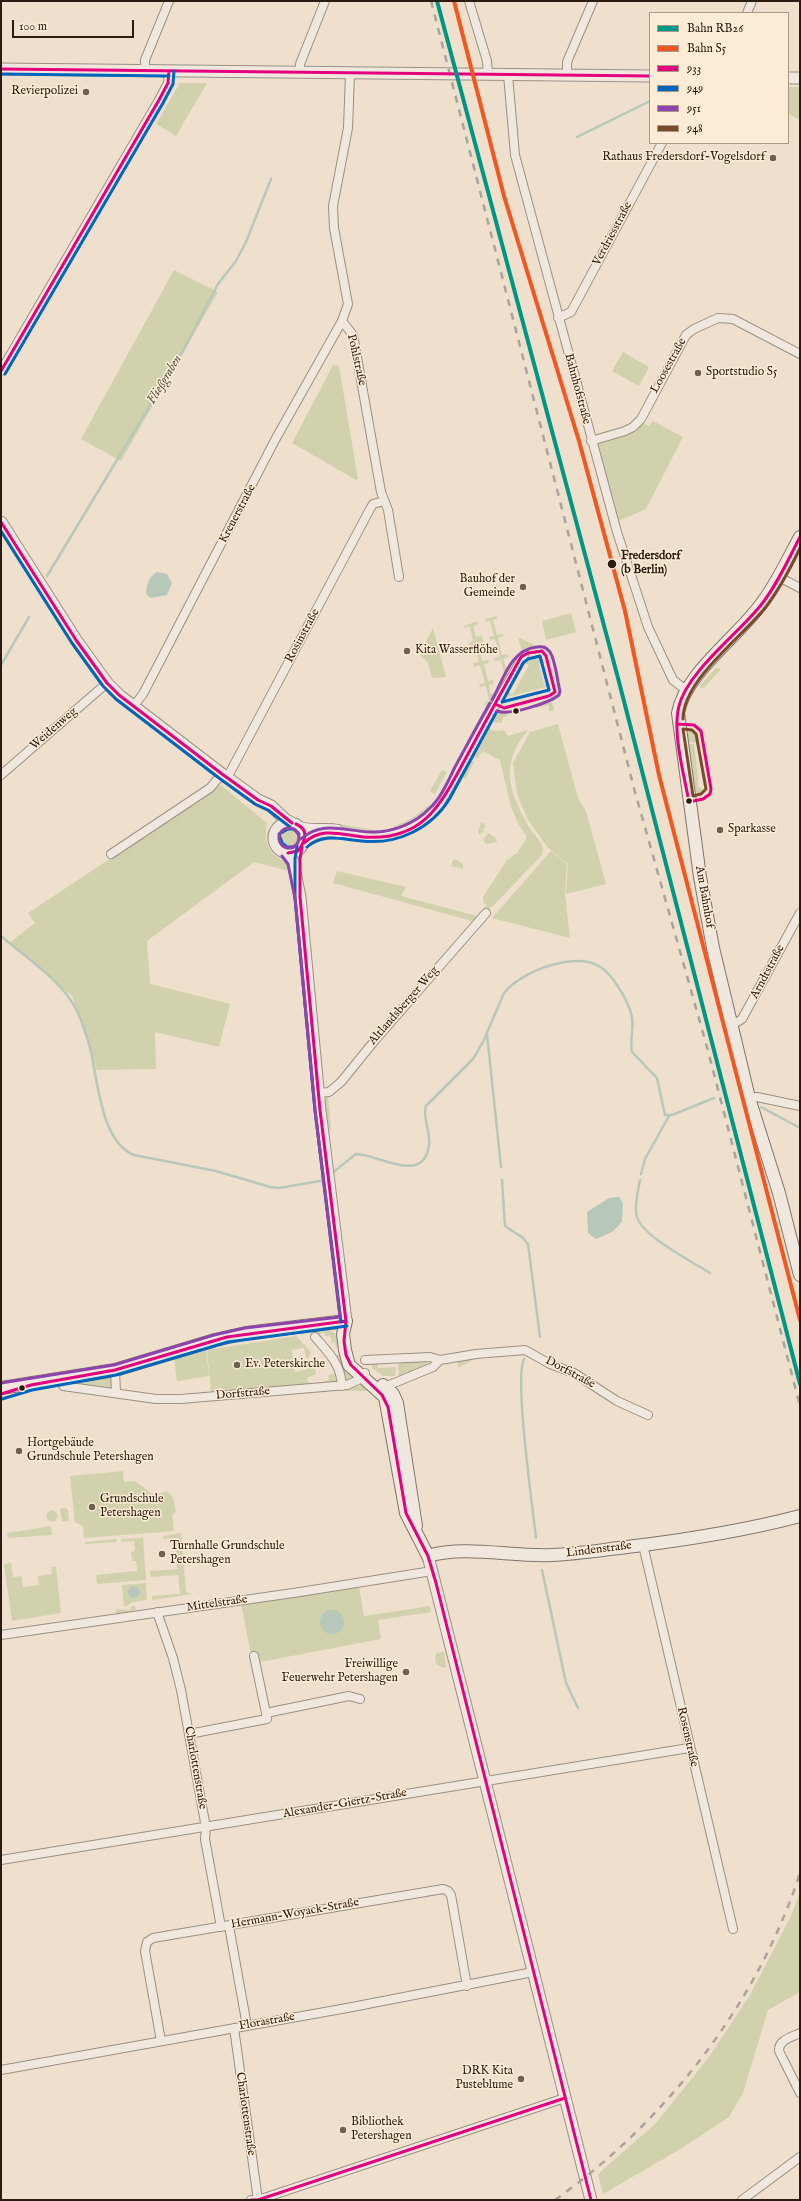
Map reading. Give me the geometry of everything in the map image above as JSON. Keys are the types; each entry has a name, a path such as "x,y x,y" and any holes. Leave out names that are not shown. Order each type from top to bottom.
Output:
{"main road":[{"path":"686,690 762,604 779,577 800,537"},
{"name":"Am Bahnhof","path":"686,690 680,704 678,724 700,879 713,948 749,1098"},
{"path":"749,1098 779,1194 800,1275"},
{"path":"1,1388 31,1385 115,1370 227,1337 268,1330 346,1321 343,1334 347,1360 364,1370 382,1388 388,1408 406,1514 417,1531 428,1556"},
{"path":"1,1394 31,1385"},
{"name":"Lindenstraße","path":"428,1556 440,1552 453,1552 550,1556 643,1545 725,1533 798,1517"}],"street":[{"path":"145,70 145,60 169,1"},
{"path":"300,73 300,64 325,1"},
{"path":"469,1 487,60 488,74"},
{"path":"567,76 567,62 593,1"},
{"path":"747,12 752,1"},
{"path":"1,69 649,76"},
{"path":"1,371 159,100 168,83 169,70"},
{"name":"Pohlstraße","path":"350,73 348,128 334,206 334,228 348,304 342,321 353,336 384,501 388,510 399,577"},
{"name":"Bahnhofstraße","path":"508,75 515,155 591,441 617,532 648,627 673,680 686,690"},
{"path":"789,78 800,78"},
{"name":"Verdriesstraße","path":"558,318 571,312 661,144"},
{"name":"Loosestraße","path":"591,441 633,427 641,418 679,344 690,332 718,318 733,319 800,354"},
{"name":"Kreuerstraße","path":"133,707 143,694 278,436 342,321"},
{"name":"Rosinstraße","path":"111,854 210,788 225,776 370,509 373,504 384,501"},
{"path":"1,522 76,640 107,684 133,707 258,800 274,821 275,844 281,851 286,853 293,862 300,897 327,1168 346,1321"},
{"path":"779,577 800,588"},
{"path":"286,853 294,852 310,837 318,835 338,832 368,837 388,836 410,828 433,813 448,791 524,655"},
{"name":"Weidenweg","path":"1,775 107,684"},
{"path":"258,800 267,803 286,820 295,824 309,828 328,827 352,834"},
{"path":"275,831 282,824 295,824 304,833 300,856 302,881 300,897"},
{"name":"Altlandsberger Weg","path":"319,1093 328,1092 341,1082 376,1038 486,913"},
{"name":"Arndtstraße","path":"731,1026 742,1019 800,913"},
{"path":"749,1098 757,1097 800,1106"},
{"path":"315,1336 338,1364 342,1376 342,1386"},
{"name":"Dorfstraße","path":"61,1380 63,1386 156,1399 181,1399 342,1386 354,1383 364,1370 423,1356 440,1360 476,1354 525,1350 550,1364 574,1373 617,1401 648,1415"},
{"name":"Dorfstraße","path":"382,1388 433,1367 440,1360"},
{"path":"115,1370 116,1393"},
{"name":"Rosenstraße","path":"643,1545 689,1748 733,1929"},
{"path":"428,1556 591,2200"},
{"name":"Mittelstraße","path":"1,1635 432,1570"},
{"name":"Charlottenstraße","path":"157,1612 173,1658 189,1734 206,1828 205,1839 247,2026"},
{"path":"189,1734 267,1719 254,1656"},
{"path":"266,1712 349,1696 360,1699"},
{"name":"Alexander-Giertz-Straße","path":"1,1860 206,1828 484,1780 689,1748"},
{"name":"Hermann-Woyack-Straße","path":"161,2041 145,1946 152,1938 443,1889 448,1891 451,1895 467,1986"},
{"name":"Florastraße","path":"1,2070 467,1986 533,1972"},
{"name":"Charlottenstraße","path":"234,2028 258,2200"},
{"path":"800,2033 781,2042 779,2051 800,2093"},
{"path":"251,2200 258,2200 565,2098"},
{"path":"742,2200 800,2157"}],"green space":[{"path":"180,83 207,83 176,136 156,124"},
{"path":"789,87 800,87 800,120 789,114"},
{"path":"174,270 218,292 121,461 81,439"},
{"path":"623,352 649,367 639,386 612,371"},
{"path":"333,365 339,366 358,479 356,480 292,443"},
{"path":"653,421 683,437 646,509 616,522 596,443 643,423 649,426"},
{"path":"571,613 576,632 546,640 542,621"},
{"path":"496,616 498,618 493,620 497,635 503,634 503,636 498,638 502,655 508,654 509,657 503,659 506,668 511,667 504,681 502,682 500,679 505,678 501,660 495,661 494,658 500,656 495,639 490,640 489,637 494,636 490,621 485,622 486,619"},
{"path":"477,621 478,624 473,626 476,637 482,636 483,642 478,644 482,661 488,660 489,663 484,664 488,681 493,680 494,684 489,685 490,694 495,693 488,705 485,706 484,702 489,701 486,686 480,687 479,684 485,683 480,665 474,667 473,663 479,662 475,645 469,646 468,643 473,641 470,626 464,628 464,626"},
{"path":"433,628 446,677 432,678 428,663 419,654"},
{"path":"518,637 536,646 536,648 522,651"},
{"path":"535,656 543,659 545,663 539,664 544,685 550,684 549,686 504,698 507,691 513,694 529,665 523,662"},
{"path":"716,668 721,669 703,689 699,686"},
{"path":"552,702 554,708 553,711 549,711 549,705 536,708 535,706"},
{"path":"507,712 508,716 503,717 502,723 491,722 495,715"},
{"path":"558,724 578,798 586,811 606,884 566,894 568,864 548,848 528,820 517,795 513,763 530,732"},
{"path":"487,728 495,731 504,730 508,736 528,730 513,755 510,767 510,778 516,802 529,827 541,842 543,848 542,855 493,906 472,921 333,883 337,871 406,887 401,896 477,916 487,904 484,904 483,897 507,860 517,853 526,839 526,835 519,825 511,807 500,760 483,751 477,759 472,756"},
{"path":"692,730 698,733 700,743 688,742 687,732"},
{"path":"469,739 471,742 454,772 451,771"},
{"path":"689,744 694,744 698,787 703,789 700,794 696,793"},
{"path":"471,760 474,762 465,779 460,776 468,761"},
{"path":"442,770 447,772 435,794 430,791"},
{"path":"221,785 267,823 266,836 268,847 275,856 287,862 289,871 254,862 147,941 150,984 230,1004 219,1047 155,1032 156,1069 97,1070 72,996 9,943 35,923 28,913"},
{"path":"429,805 430,809 413,822 394,830 393,827 412,818"},
{"path":"481,822 486,825 483,830 496,838 497,842 486,844 483,839 488,834 484,831 480,835 478,832"},
{"path":"326,824 339,824 374,830 365,833"},
{"path":"273,825 272,843 286,860 273,850 268,840 267,834"},
{"path":"286,828 294,828 299,833 297,844 294,846 286,846 281,841 281,833"},
{"path":"551,851 567,864 565,894 570,938 492,918"},
{"path":"454,859 463,864 463,869 451,866"},
{"path":"328,1096 331,1130 329,1131 324,1101"},
{"path":"308,1329 326,1329 335,1334 344,1360 339,1361 335,1357 340,1353 334,1342 330,1344 332,1340 329,1335 327,1337 323,1332 318,1336"},
{"path":"296,1336 311,1352 309,1357 306,1358 304,1348 292,1350 295,1372 308,1369 307,1362 311,1361 314,1365 316,1374 307,1378 309,1384 211,1392 207,1350"},
{"path":"206,1350 209,1376 177,1381 174,1359"},
{"path":"473,1357 474,1359 458,1368 457,1360"},
{"path":"426,1360 428,1365 399,1377 398,1365 401,1361"},
{"path":"378,1361 378,1368 396,1367 395,1376 383,1376 372,1368 371,1362"},
{"path":"345,1362 352,1372 351,1380 347,1382 341,1364"},
{"path":"337,1374 338,1383 310,1385 329,1380 328,1375"},
{"path":"109,1376 112,1378 112,1386 110,1390 72,1383"},
{"path":"366,1384 370,1391 344,1391 344,1389"},
{"path":"123,1471 124,1482 135,1481 152,1494 168,1492 173,1497 176,1512 172,1515 174,1531 84,1538 83,1526 75,1522 70,1476"},
{"path":"65,1508 68,1510 69,1521 62,1521 60,1509"},
{"path":"52,1510 56,1512 58,1516 56,1520 52,1522 48,1520 46,1516 48,1512"},
{"path":"51,1526 52,1535 8,1538 7,1533"},
{"path":"181,1533 186,1592 192,1594 152,1600 152,1596 180,1594 178,1575 150,1577 150,1571 177,1569 175,1538 164,1539 163,1536"},
{"path":"143,1538 146,1580 97,1584 96,1575 137,1571 136,1561 132,1561 131,1552 135,1551 134,1541 122,1542 121,1539"},
{"path":"117,1539 116,1542 85,1544 85,1542"},
{"path":"11,1563 13,1577 22,1576 23,1587 39,1585 38,1576 52,1574 51,1567 56,1567 61,1613 12,1621 4,1564"},
{"path":"146,1583 147,1600 133,1602 124,1607 122,1585"},
{"path":"359,1587 364,1616 430,1606 431,1612 378,1620 381,1639 260,1662 258,1654 251,1654 241,1604"},
{"path":"132,1606 135,1606 136,1610 116,1614 116,1609 130,1610"},
{"path":"444,1652 446,1667 444,1668 436,1664 435,1657 437,1653"},
{"path":"800,1892 800,1992 768,2010 743,2093 729,2117 679,2150 603,2194 598,2174 656,2123 709,2057 750,1995 791,1916"}],"shaded area":[{"path":"157,572 167,574 172,583 167,595 151,598 146,594 148,584 152,576"},
{"path":"619,1197 623,1203 622,1222 612,1232 596,1239 588,1233 587,1212 609,1198"},
{"path":"136,1586 139,1587 139,1597 132,1598 129,1597 128,1590 129,1587"},
{"path":"332,1610 340,1614 344,1622 340,1630 332,1634 324,1630 320,1622 324,1614"}],"waterway":[{"path":"577,137 649,101"},
{"name":"Fließgraben","path":"47,576 184,349 218,284 236,261 246,242 271,179"},
{"name":"Fließgraben","path":"1,665 29,617"},
{"path":"1,936 54,980 71,1000 79,1015 90,1048 98,1092 107,1123 114,1137 123,1148 134,1155 216,1171 270,1187 279,1188 320,1181 325,1178"},
{"path":"331,1174 356,1154 365,1155 399,1165 410,1166 419,1164 425,1157 429,1145 429,1135 425,1115 426,1106 473,1059 483,1042 504,993 512,985 534,971 562,962 588,962 599,966 609,974 618,986 632,1015 632,1052 657,1078 665,1115 672,1115 714,1098"},
{"path":"487,1034 501,1167"},
{"path":"761,1107 800,1128"},
{"path":"641,1174 645,1159 669,1116"},
{"path":"502,1180 505,1226 523,1238 528,1244 540,1337"},
{"path":"640,1180 636,1208 637,1217 641,1225 658,1241 710,1273"},
{"path":"524,1359 521,1391 528,1474 536,1538"},
{"path":"542,1570 566,1683 578,1708"}],"railway":[{"path":"431,1 635,792 707,1047 800,1406"},
{"path":"555,2200 596,2169 634,2134 670,2096 703,2056 733,2013 760,1968 782,1921 800,1873"}],"rail line":[{"name":"RB26","path":"437,1 618,678 800,1384"},
{"name":"S5","path":"454,1 504,196 579,441 625,611 659,775 800,1320"}],"transit line":[{"name":"933","path":"1,69 649,76"},
{"name":"933","path":"1,371 159,100 168,83 169,71"},
{"name":"949","path":"5,374 163,103 173,84 174,71"},
{"name":"949","path":"1,74 169,76"},
{"name":"933","path":"1,522 76,640 107,683 119,695 222,774 258,800 271,806 292,823"},
{"name":"949","path":"1,531 72,643 103,686 116,699 219,778 255,804 268,810 290,827"},
{"name":"933","path":"678,724 694,725 701,731 711,789 710,794 703,799 689,802 678,741 677,717 679,706 684,693 703,666 767,597 800,537"},
{"name":"948","path":"683,719 686,704 692,689 715,660 765,608 784,579 800,548"},
{"name":"951","path":"492,700 504,675 520,654 528,649 539,647 546,648 550,652 554,661 560,691 559,695 547,702 529,708 510,712 497,711"},
{"name":"933","path":"542,651 546,656 555,692 549,696 504,708 495,704 521,657 528,653 542,651"},
{"name":"949","path":"540,656 549,690 502,702 523,663 528,659 540,656"},
{"name":"951","path":"301,839 309,833 325,828 370,832 386,831 410,823 424,814 441,794 490,703"},
{"name":"933","path":"304,843 311,838 325,833 364,837 384,837 400,833 414,827 426,819 436,808 454,781 495,704"},
{"name":"949","path":"307,847 313,842 327,838 375,842 388,840 401,837 424,826 443,809 450,798 497,711"},
{"name":"948","path":"683,729 692,730 696,734 706,789 701,794 693,796 683,729"},
{"name":"933","path":"288,853 298,851 304,840 305,833 303,829 296,824"},
{"name":"951","path":"285,828 293,828 299,834 299,838 299,842 293,848 285,848 279,842 279,834 285,828"},
{"name":"949","path":"293,847 287,847 282,843 279,834 288,829 294,829 299,834"},
{"name":"949","path":"297,846 295,859 295,897 315,1110 341,1322"},
{"name":"933","path":"302,847 300,859 300,897 320,1110 346,1321 344,1341 346,1355 351,1365 382,1395 388,1407 406,1513 428,1556 436,1583 591,2200"},
{"name":"951","path":"1,1383 114,1365 214,1335 245,1328 340,1317 315,1110 295,898 288,864 282,856"},
{"name":"933","path":"1,1394 31,1385 115,1370 227,1337 346,1321"},
{"name":"949","path":"2,1399 32,1390 116,1375 228,1342 347,1326"},
{"name":"933","path":"251,2200 258,2200 565,2098"}],"place":[{"name":"Revierpolizei","path":"86,92"},
{"name":"Rathaus Fredersdorf-Vogelsdorf","path":"773,158"},
{"name":"Sportstudio S5","path":"698,373"},
{"name":"Fredersdorf (b Berlin)","path":"612,564"},
{"name":"Bauhof der Gemeinde","path":"523,587"},
{"name":"Kita Wasserflöhe","path":"407,651"},
{"name":"Sparkasse","path":"720,830"},
{"name":"Ev. Peterskirche","path":"237,1365"},
{"name":"Hortgebäude Grundschule Petershagen","path":"19,1451"},
{"name":"Grundschule Petershagen","path":"92,1507"},
{"name":"Turnhalle Grundschule Petershagen","path":"162,1554"},
{"name":"Freiwillige Feuerwehr Petershagen","path":"406,1672"},
{"name":"DRK Kita Pusteblume","path":"521,2079"},
{"name":"Bibliothek Petershagen","path":"343,2130"}]}
